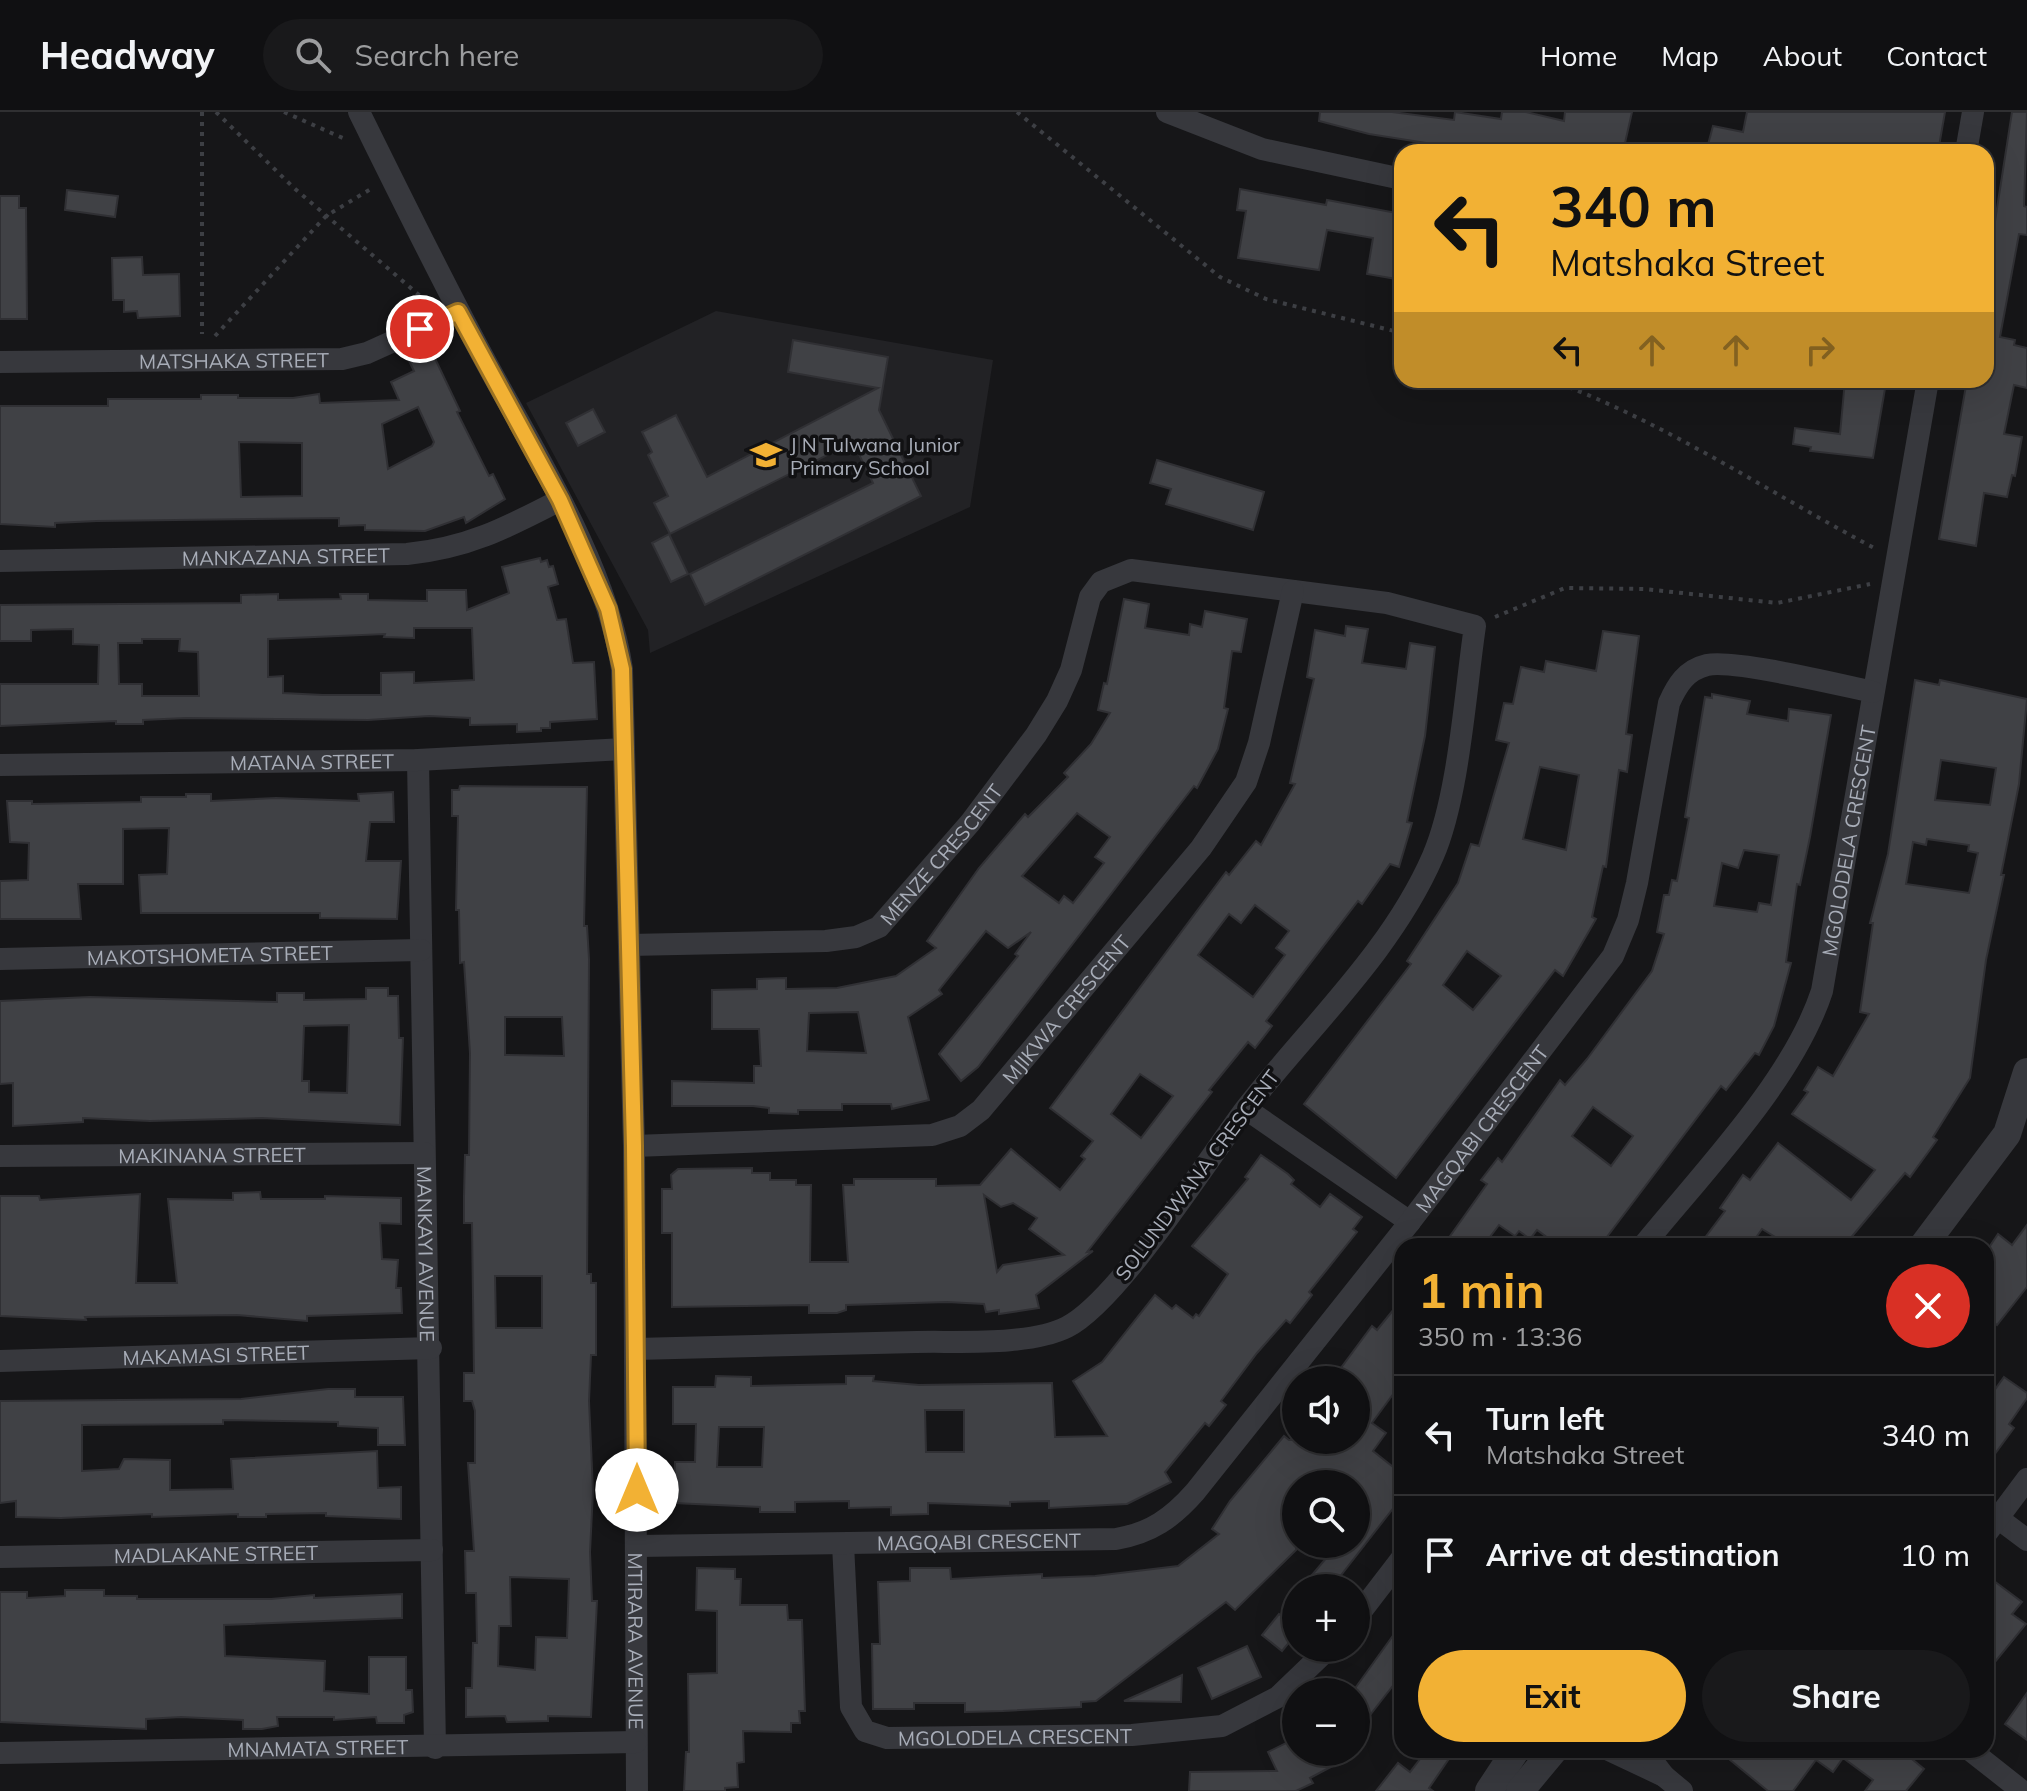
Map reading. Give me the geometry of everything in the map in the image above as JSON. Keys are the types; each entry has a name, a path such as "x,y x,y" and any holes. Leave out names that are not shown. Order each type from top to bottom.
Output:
{"street":[{"name":"MTIRARA AVENUE","path":"359,112 452,315 560,500 618,640 624,749 634,1146 637,1791"},
{"path":"1167,112 1262,149 1394,177"},
{"path":"1967,144 1973,112"},
{"name":"MATSHAKA STREET","path":"0,362 319,361 367,353 452,315"},
{"name":"MGOLODELA CRESCENT","path":"1649,1238 1778,1077 1813,1020 1830,948 1873,692 1898,570 1927,388"},
{"name":"MANKAZANA STREET","path":"0,561 407,554 446,550 473,543 560,500"},
{"name":"MENZE CRESCENT","path":"629,945 826,941 856,937 879,927 970,823 1036,735 1071,670 1090,597 1101,582 1131,570 1293,591"},
{"path":"1293,591 1387,603 1475,626"},
{"name":"MJIKWA CRESCENT","path":"634,1146 932,1135 960,1126 981,1110 1201,848 1246,782 1259,743 1293,591"},
{"name":"SOLUNDWANA CRESCENT","path":"636,1349 997,1340 1067,1327 1121,1277 1246,1109 1395,924 1434,854 1447,812 1475,626"},
{"name":"MAGQABI CRESCENT","path":"1397,1238 1613,956 1628,920 1669,703 1677,685 1697,669 1724,664 1873,692"},
{"name":"MATANA STREET","path":"0,765 418,760 624,749"},
{"name":"MANKAYI AVENUE","path":"418,760 424,1153 431,1348 435,1748"},
{"name":"MAKOTSHOMETA STREET","path":"0,959 421,950"},
{"path":"1929,1238 2007,1134 2027,1072"},
{"path":"1246,1109 1410,1222"},
{"name":"MAKINANA STREET","path":"0,1156 424,1153"},
{"name":"MAGQABI CRESCENT","path":"637,1546 1116,1539 1139,1535 1162,1524 1195,1492 1394,1242"},
{"name":"MAKAMASI STREET","path":"0,1361 431,1348"},
{"path":"1994,1523 2027,1479"},
{"path":"1994,1527 2027,1540"},
{"name":"MGOLODELA CRESCENT","path":"843,1544 851,1707 865,1731 887,1738 1132,1735 1222,1726 1278,1697 1314,1662"},
{"name":"MADLAKANE STREET","path":"0,1557 432,1550"},
{"path":"1370,1600 1394,1568"},
{"name":"MNAMATA STREET","path":"0,1753 435,1748 636,1742"},
{"path":"1489,1791 1511,1758"},
{"path":"1520,1791 1547,1758"},
{"path":"1626,1758 1664,1776"},
{"path":"1650,1758 1664,1776 1682,1791"},
{"path":"1980,1758 2022,1791"}],"path":[{"path":"202,112 202,334"},
{"path":"216,112 326,216 452,315"},
{"path":"284,112 380,155"},
{"path":"1017,112 1220,277 1266,299 1394,331"},
{"path":"211,341 326,216 391,177"},
{"path":"1572,388 1603,399 1668,431 1898,570"},
{"path":"1475,626 1565,588 1644,589 1777,603 1898,570"}],"shaded area":[{"name":"J N Tulwana Junior Primary School","path":"716,311 993,360 970,507 650,653 648,630 526,403"}],"building":[{"path":"1320,112 1392,112 1454,120 1455,112 1501,119 1502,112 1526,112 1564,121 1565,112 1632,112 1625,144 1432,144 1369,134 1319,121"},
{"path":"1747,112 1945,112 1939,144 1708,144 1713,126 1743,132"},
{"path":"2012,112 2027,112 2024,206 2027,207 2027,235 2019,234 2000,337 2015,340 2014,345 2027,348 2027,388 2014,385 2004,434 2022,437 2015,476 2012,475 2007,497 1984,493 1976,546 1939,539 1966,388 1994,388 1994,228"},
{"path":"1240,189 1326,205 1327,200 1394,213 1394,279 1367,274 1373,238 1327,230 1319,270 1238,258 1246,211 1237,210"},
{"path":"67,190 118,196 115,217 65,210"},
{"path":"0,196 19,196 19,208 26,208 27,319 0,319"},
{"path":"142,257 143,275 179,274 180,316 138,318 137,311 124,312 124,300 113,300 112,258"},
{"path":"793,340 888,357 879,410 921,496 705,605 690,574 873,483 853,442 670,534 654,503 668,496 648,455 652,452 642,432 676,415 707,477 878,388 788,372"},
{"path":"431,350 460,411 457,412 489,476 493,474 505,499 466,523 464,517 425,531 365,530 365,525 339,526 339,518 97,521 55,523 55,527 0,524 0,406 108,406 108,399 201,399 201,395 293,398 319,394 320,403 399,400 391,382 414,371 409,361","holes":["418,407 434,442 432,446 388,469 382,424","239,442 302,443 302,496 241,497"]},
{"path":"1844,388 1885,388 1873,458 1810,451 1811,447 1793,444 1795,428 1840,434"},
{"path":"593,409 605,432 578,446 566,423"},
{"path":"1157,460 1264,492 1253,530 1166,504 1171,489 1150,483"},
{"path":"669,534 688,574 671,582 652,543"},
{"path":"540,558 541,562 547,560 549,567 553,566 558,584 548,587 557,620 566,619 573,663 594,662 597,719 550,722 550,728 541,728 541,731 517,732 517,724 470,725 470,718 429,716 368,720 186,718 143,720 143,724 116,724 116,721 0,726 0,684 98,684 99,645 73,644 73,629 31,630 31,641 0,641 0,605 241,603 241,595 278,594 278,600 341,599 340,594 368,594 368,600 427,601 427,590 466,590 467,610 509,593 502,567","holes":["414,628 472,628 474,680 414,683 414,672 381,673 381,695 323,695 283,693 283,676 268,677 268,639 385,634 384,637 414,638","142,639 180,639 179,651 198,652 199,696 142,696 142,684 119,684 118,643 142,643"]},
{"path":"1124,599 1149,604 1145,628 1189,635 1190,624 1202,627 1205,611 1247,619 1241,652 1232,651 1224,708 1228,709 1218,749 1197,788 1194,786 978,1067 961,1081 939,1054 1018,956 1015,954 1031,932 1008,948 986,931 939,990 942,994 908,1017 929,1100 892,1109 891,1104 842,1104 842,1110 798,1110 798,1114 769,1113 769,1108 753,1106 672,1106 672,1081 754,1083 754,1066 761,1066 759,1029 712,1029 712,990 757,989 757,979 786,978 786,989 837,988 896,976 936,948 927,941 979,868 1025,814 1028,817 1068,777 1064,773 1091,744 1110,713 1098,710 1104,683 1107,684","holes":["1077,813 1110,837 1095,857 1104,863 1073,903 1064,896 1059,903 1022,876","858,1012 866,1053 807,1051 809,1013"]},
{"path":"1346,626 1368,629 1362,663 1406,669 1410,643 1435,647 1425,736 1407,822 1412,823 1399,867 1390,864 1362,904 1358,901 1266,1021 1272,1026 1255,1048 1248,1042 1209,1090 1212,1092 1087,1252 1093,1251 1036,1295 1039,1308 999,1314 999,1310 986,1312 984,1304 947,1302 846,1305 846,1310 837,1313 809,1313 809,1305 672,1307 672,1233 662,1233 662,1189 672,1189 671,1175 678,1169 752,1168 752,1173 770,1173 770,1180 796,1180 796,1185 811,1185 810,1262 848,1262 843,1185 854,1185 854,1179 936,1179 936,1186 980,1185 1011,1149 1060,1190 1085,1159 1081,1156 1093,1141 1050,1108 1226,872 1229,875 1256,841 1261,845 1295,784 1290,783 1314,679 1307,677 1315,630 1345,636","holes":["1255,905 1289,931 1276,948 1285,955 1253,997 1198,955 1229,914 1241,923","1140,1074 1173,1096 1141,1138 1111,1114","984,1195 1001,1207 1013,1203 1037,1218 1029,1229 1064,1255 1003,1265 997,1272"]},
{"path":"1603,631 1639,636 1626,734 1632,735 1627,772 1619,770 1606,867 1603,866 1592,917 1596,919 1563,976 1555,970 1396,1178 1304,1104 1411,964 1407,961 1458,883 1471,844 1479,846 1509,743 1496,740 1504,703 1513,704 1521,667 1544,672 1546,661 1596,671","holes":["1540,767 1579,775 1566,850 1523,839","1467,951 1501,976 1473,1010 1443,985"]},
{"path":"1915,680 1939,685 1940,680 2027,699 2019,784 1986,960 1970,1078 1933,1137 1937,1140 1910,1177 1905,1173 1851,1238 1777,1238 1762,1229 1756,1238 1705,1238 1725,1211 1720,1208 1743,1175 1750,1180 1778,1143 1851,1200 1875,1170 1792,1114 1808,1092 1804,1090 1818,1067 1833,1076 1869,1014 1860,1012 1873,923 1870,923 1888,854","holes":["1941,760 1996,768 1990,805 1935,800","1927,839 1969,845 1968,851 1978,853 1969,893 1906,884 1913,842 1926,845"]},
{"path":"1712,694 1750,701 1747,714 1788,721 1789,709 1831,715 1810,837 1800,885 1797,884 1786,962 1791,963 1774,1026 1759,1055 1755,1053 1726,1090 1721,1086 1606,1238 1548,1238 1537,1230 1529,1238 1519,1231 1515,1236 1499,1225 1489,1238 1449,1238 1487,1184 1481,1180 1498,1158 1502,1162 1560,1080 1565,1085 1587,1059 1652,971 1664,934 1657,932 1664,895 1669,895 1672,880 1677,881 1705,697 1712,698","holes":["1744,850 1779,855 1771,905 1759,903 1757,912 1714,906 1722,863 1738,868","1593,1107 1633,1136 1611,1166 1572,1136"]},
{"path":"460,786 587,787 584,926 587,926 589,959 587,1274 591,1274 591,1283 596,1283 596,1355 591,1355 589,1401 593,1491 590,1552 592,1601 597,1601 591,1717 548,1716 548,1721 507,1722 505,1716 466,1717 466,1688 472,1688 473,1643 477,1643 476,1593 466,1593 465,1551 474,1551 468,1463 475,1463 475,1411 472,1401 464,1401 464,1373 474,1373 472,1223 464,1223 465,1155 469,1155 470,1053 464,962 460,963 459,910 456,910 458,816 452,816 452,790 459,790","holes":["505,1017 562,1017 564,1056 505,1055","495,1276 542,1276 542,1328 496,1328","510,1577 569,1579 567,1638 536,1637 535,1670 498,1666 499,1626 511,1626"]},
{"path":"393,792 394,822 370,822 366,861 401,861 397,919 320,918 320,913 141,913 139,875 167,874 169,828 123,829 123,884 78,884 81,919 0,919 0,881 28,880 29,843 10,842 7,801 32,801 32,804 141,802 141,797 211,794 211,801 276,798 359,801 358,794"},
{"path":"366,988 388,988 388,996 398,996 399,1038 403,1038 400,1125 262,1118 150,1121 83,1118 83,1122 13,1126 13,1083 0,1084 0,1001 90,997 277,1002 277,993 304,993 304,1000 366,999","holes":["349,1025 347,1093 309,1092 309,1081 302,1081 304,1026"]},
{"path":"1261,1155 1288,1174 1294,1180 1291,1184 1320,1207 1330,1194 1362,1217 1353,1229 1357,1232 1309,1292 1312,1295 1290,1323 1286,1320 1257,1353 1221,1401 1226,1405 1209,1426 1205,1423 1165,1472 1171,1482 1127,1504 1049,1508 1049,1501 1010,1502 1010,1506 928,1503 928,1514 891,1515 891,1507 849,1508 849,1501 795,1502 795,1512 760,1512 760,1507 674,1503 675,1462 695,1462 696,1424 673,1424 673,1387 715,1387 716,1376 751,1377 751,1386 846,1384 846,1376 874,1376 873,1381 919,1385 1052,1383 1055,1437 1107,1436 1073,1381 1102,1362 1155,1295 1172,1309 1176,1305 1193,1318 1196,1314 1199,1316 1228,1274 1192,1246 1248,1179 1245,1177","holes":["925,1410 964,1410 964,1452 926,1452","719,1427 764,1427 762,1467 717,1467"]},
{"path":"260,1192 261,1199 325,1199 325,1196 401,1198 401,1224 380,1223 382,1259 398,1260 396,1288 401,1288 402,1313 307,1316 307,1321 237,1315 85,1317 86,1320 0,1316 0,1196 39,1196 40,1200 140,1194 136,1283 177,1283 168,1199 233,1200 233,1193"},
{"path":"2027,1225 2027,1287 1997,1325 1994,1323 1994,1240 1998,1234 2012,1245"},
{"path":"1394,1309 1394,1393 1372,1423 1386,1433 1373,1451 1394,1468 1394,1507 1370,1538 1370,1470 1282,1470 1282,1558 1288,1558 1235,1610 1226,1602 1096,1701 1081,1702 1081,1707 1003,1711 965,1712 965,1703 914,1703 914,1709 873,1709 872,1644 880,1644 878,1582 910,1581 910,1568 950,1568 951,1579 1042,1574 1042,1578 1095,1576 1178,1566 1219,1534 1212,1529 1230,1501 1282,1438 1282,1454 1370,1454 1370,1366 1342,1366 1372,1326 1377,1330"},
{"path":"2004,1377 2027,1393 2027,1398 2009,1424 2014,1428 1994,1455 1994,1391"},
{"path":"355,1389 355,1397 403,1397 405,1445 378,1445 378,1428 338,1426 338,1422 223,1420 223,1424 82,1425 82,1471 119,1469 124,1459 170,1460 170,1490 233,1489 231,1459 377,1451 378,1488 401,1487 401,1519 326,1516 326,1513 266,1514 266,1517 238,1517 238,1514 152,1517 152,1514 16,1517 16,1501 0,1503 0,1401 241,1399"},
{"path":"1326,1558 1354,1558 1342,1574 1313,1574"},
{"path":"697,1568 735,1569 735,1579 741,1579 740,1605 787,1605 788,1620 802,1620 805,1711 799,1711 800,1723 791,1723 791,1732 743,1731 744,1762 737,1763 738,1787 725,1788 725,1791 684,1791 686,1752 689,1752 688,1674 717,1673 717,1611 696,1610"},
{"path":"1994,1581 2022,1602 2012,1614 2026,1624 1994,1663"},
{"path":"65,1590 104,1590 104,1596 137,1596 137,1599 271,1599 402,1594 402,1618 224,1625 225,1656 325,1661 324,1691 369,1694 369,1657 406,1657 406,1690 412,1690 413,1712 404,1715 404,1723 377,1723 376,1717 334,1720 334,1717 277,1717 278,1726 262,1729 243,1729 243,1720 181,1717 146,1719 146,1729 0,1722 0,1592 27,1592 27,1598 65,1596"},
{"path":"1279,1614 1282,1616 1282,1651 1262,1635"},
{"path":"1394,1634 1394,1684 1370,1715 1370,1678 1362,1678"},
{"path":"1247,1646 1261,1677 1212,1699 1198,1668"},
{"path":"1182,1675 1181,1702 1124,1701"},
{"path":"2027,1693 2027,1740 2005,1724"},
{"path":"1282,1745 1282,1766 1333,1766 1310,1778 1313,1783 1296,1791 1189,1791 1190,1772 1277,1771 1268,1752"},
{"path":"1421,1758 1450,1758 1429,1788 1433,1791 1376,1791 1398,1763 1410,1772"},
{"path":"1728,1758 1843,1758 1833,1772 1816,1760 1793,1791 1768,1791"},
{"path":"1843,1758 1911,1758 1924,1769 1906,1791 1865,1791 1873,1780"}],"place":[{"name":"J N Tulwana Junior Primary School","path":"766,455"}],"route":[{"path":"420,329 458,312 560,500 608,609 618,640 622,669 634,1146 637,1490"}]}
